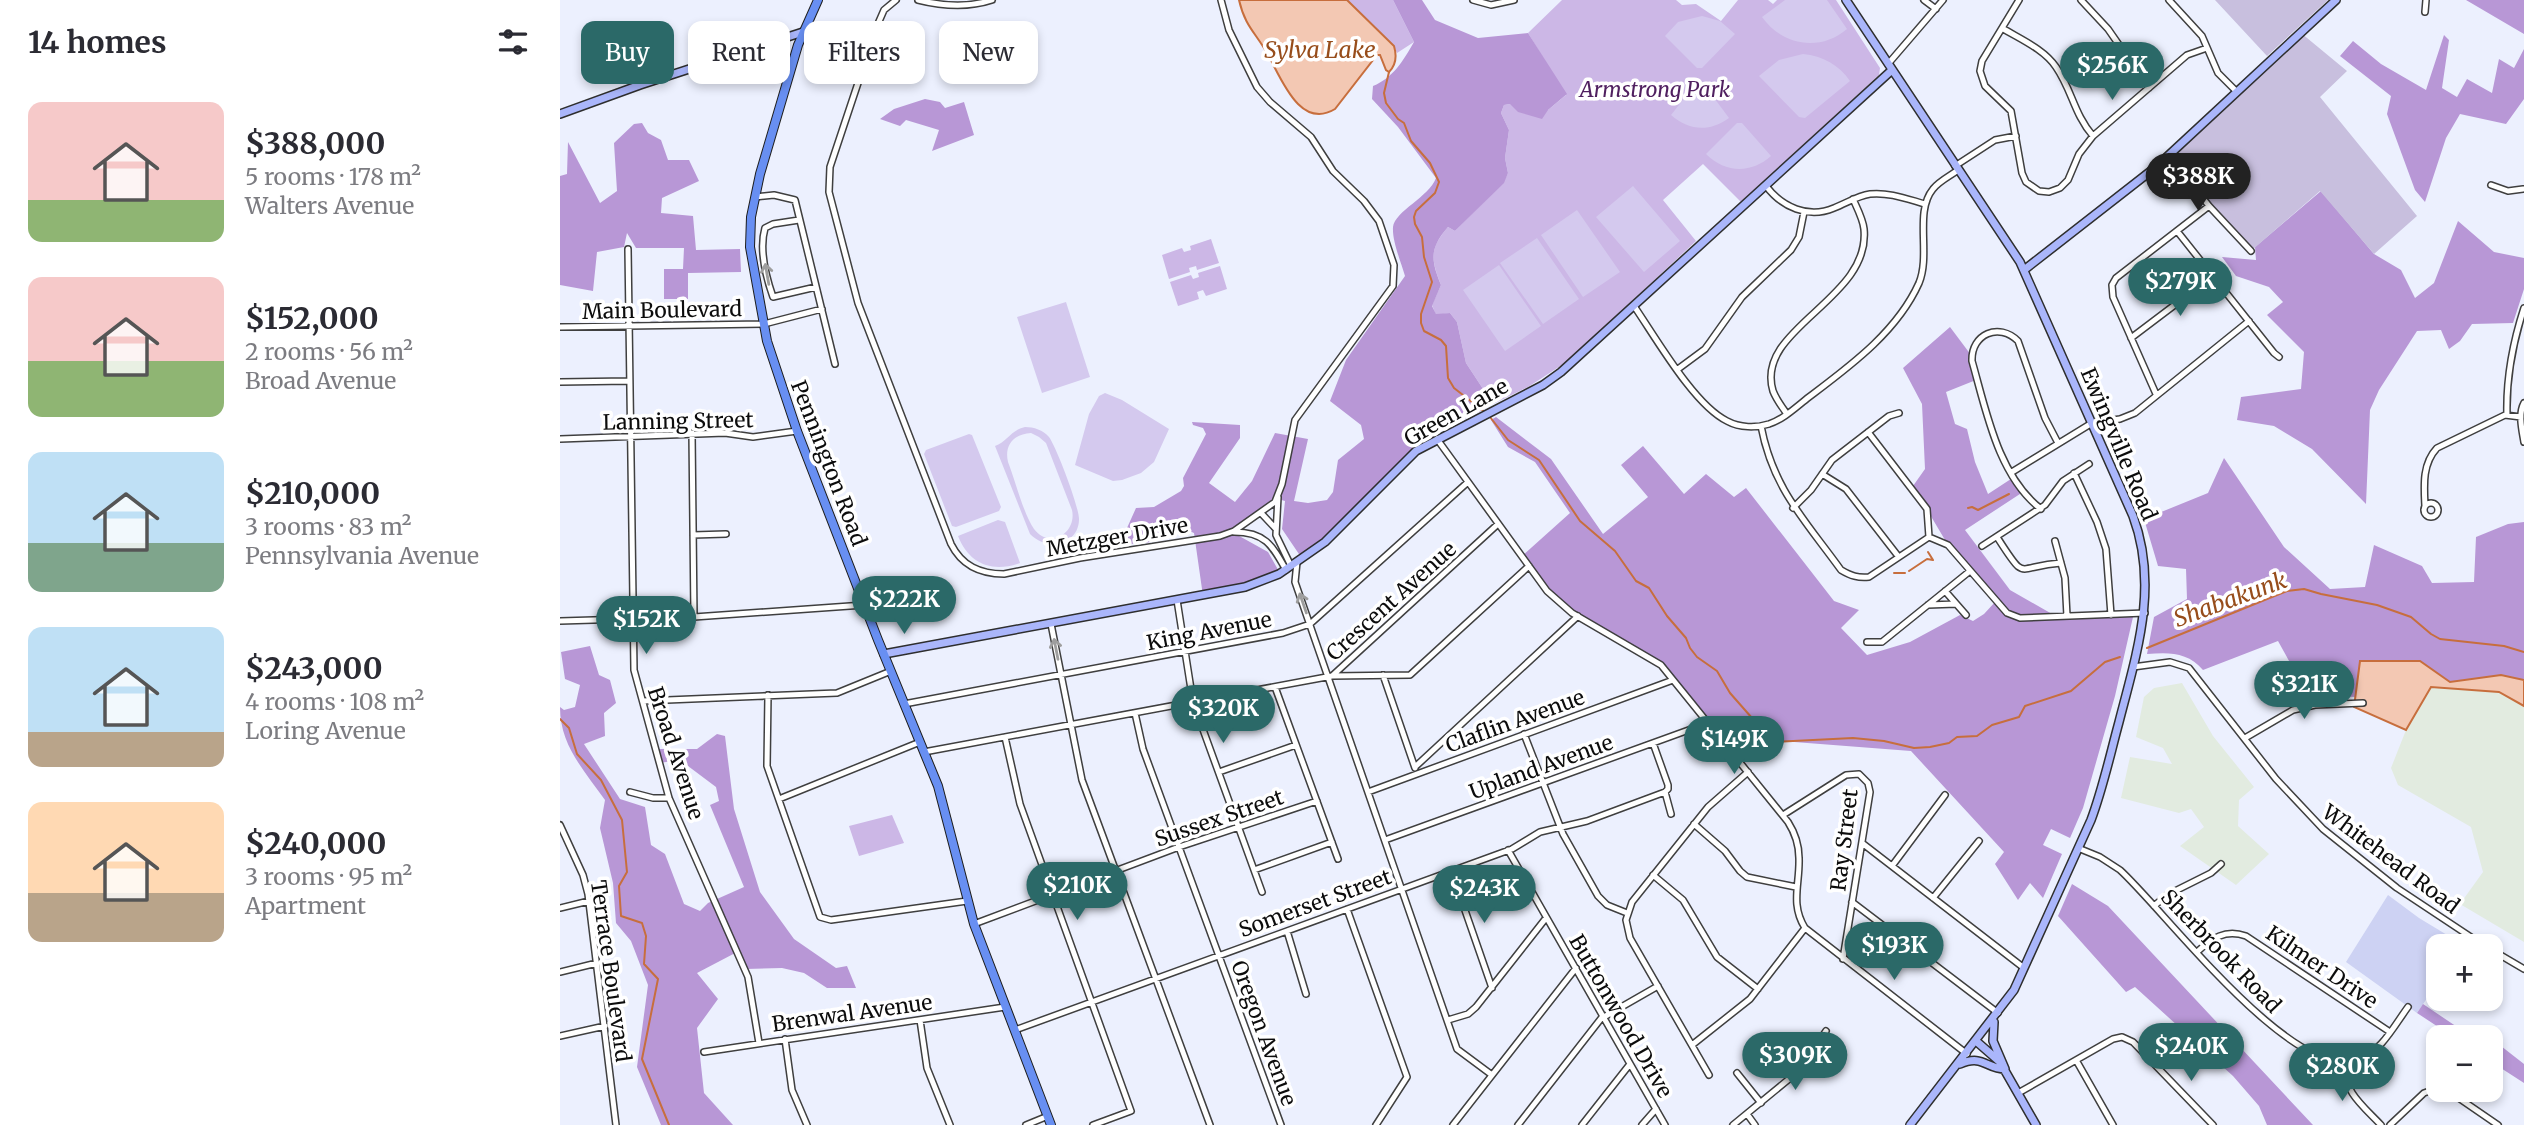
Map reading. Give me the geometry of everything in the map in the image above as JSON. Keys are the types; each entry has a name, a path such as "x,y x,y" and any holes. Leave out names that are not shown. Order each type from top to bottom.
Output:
{"main road":[{"name":"Pennington Road","path":"818,0 803,32 754,198 750,247 764,324 776,374 797,431 942,798 974,923 1049,1121"}],"street":[{"name":"Metzger Drive","path":"879,21 884,10 896,0"},
{"path":"918,0 964,5 992,0"},
{"path":"1222,0 1229,30 1253,82 1270,102 1311,137 1333,172 1369,207 1384,230 1395,270 1391,290 1295,420 1278,498 1276,528 1288,576 1296,582"},
{"path":"1473,0 1491,5 1514,0"},
{"name":"Ewingville Road","path":"1846,0 2024,270 2133,516 2141,539 2146,573 2145,613 2133,667 2100,792 2078,848 2018,983 1996,1016 1910,1125"},
{"path":"1924,0 1936,9"},
{"name":"Green Lane","path":"884,654 1254,585 1288,568 1334,534 1408,457 1553,378 1766,186 1890,67 1943,0"},
{"path":"2019,0 1982,61 1980,76 1985,86 2011,111 2022,173 2030,186 2045,192 2060,188 2068,180 2079,154 2093,136 2187,55 2207,48"},
{"path":"2081,0 2108,29 2149,88"},
{"path":"2169,0 2198,31 2218,73 2237,92"},
{"path":"2024,270 2169,155 2336,0"},
{"path":"2425,12 2426,0"},
{"path":"2002,28 2043,54 2055,65 2077,114 2093,136"},
{"path":"560,114 803,32"},
{"name":"Metzger Drive","path":"858,84 830,167 832,203 858,303 951,544 962,561 986,573 1004,574 1231,532 1261,513 1278,498"},
{"path":"1634,306 1695,393 1718,416 1740,426 1761,426 1787,414 1859,358 1885,332 1919,282 1924,264 1925,204 1932,189 1995,140 2016,136"},
{"path":"2169,155 2209,206 2250,251"},
{"path":"2491,185 2508,191 2524,189 2524,182"},
{"path":"757,184 774,195 794,200 835,365"},
{"path":"1766,186 1781,202 1804,212 1827,211 1869,194 1886,194 1925,204"},
{"path":"754,198 774,195"},
{"path":"1787,414 1773,390 1771,374 1774,359 1787,340 1838,291 1856,266 1863,245 1864,228 1853,199"},
{"path":"2156,394 2113,297 2112,285 2116,278 2209,206"},
{"path":"1678,369 1704,349 1742,296 1791,250 1799,237 1804,212"},
{"path":"799,220 765,228 763,245 769,286 773,297 816,287"},
{"path":"2177,231 2279,356"},
{"name":"Broad Avenue","path":"628,249 634,670 669,797 748,977 759,1043"},
{"path":"2131,338 2213,276"},
{"path":"2507,415 2507,391 2513,348 2524,307"},
{"name":"Main Boulevard","path":"560,327 764,324 821,309"},
{"path":"2012,472 2092,424 2134,413 2249,321"},
{"path":"2041,509 2025,494 1998,451 1972,361 1974,346 1985,334 2001,331 2018,341 2045,418 2058,443"},
{"path":"560,382 629,381"},
{"path":"2524,403 2521,406 2524,440"},
{"path":"1793,508 1811,490 1832,460 1889,416 1899,414"},
{"path":"2425,506 2426,469 2430,456 2441,446 2470,431 2507,415 2521,416"},
{"path":"1761,426 1771,464 1793,508 1841,570 1859,578 1869,577 1929,537"},
{"name":"Lanning Street","path":"560,439 630,438 692,433 725,433 753,437 797,431"},
{"path":"1868,432 1927,509 1929,537"},
{"path":"692,433 694,617"},
{"path":"1437,439 1555,600 1656,660 1783,815 1793,830 1798,847 1797,911 1805,928 1967,1054"},
{"path":"1982,546 2041,509 2063,481 2090,464"},
{"path":"2074,473 2097,522 2106,549 2111,615"},
{"path":"1822,474 1846,489 1898,556"},
{"name":"King Avenue","path":"904,704 1283,633 1310,624 1468,482"},
{"path":"1261,513 1276,528"},
{"path":"1254,518 1256,534"},
{"name":"Crescent Avenue","path":"925,752 1330,676 1498,524"},
{"path":"1231,532 1256,534 1270,544 1296,582 1457,1049 1492,1074"},
{"path":"693,535 726,534"},
{"path":"1929,537 1948,545 2007,613 2020,618 2145,613"},
{"path":"1997,537 2015,565 2021,569 2062,564"},
{"path":"2055,541 2062,564 2067,616"},
{"path":"1330,676 1410,675 1529,566"},
{"path":"1867,642 1882,642 1970,571"},
{"path":"1945,591 1966,615"},
{"path":"1177,600 1193,702 1262,892"},
{"path":"1928,605 1957,604"},
{"path":"560,621 694,617 864,605"},
{"path":"1383,675 1416,771 1578,616"},
{"path":"1051,624 1082,780 1210,1125"},
{"name":"Whitehead Road","path":"2133,667 2170,662 2189,668 2281,785 2323,829 2397,888 2467,934"},
{"path":"643,701 837,693 891,671"},
{"name":"Claflin Avenue","path":"1368,792 1416,771 1673,680"},
{"path":"1275,687 1338,859"},
{"path":"768,695 766,761 818,914 829,920 967,901"},
{"path":"2245,738 2293,710 2315,705 2363,703"},
{"name":"Oregon Avenue","path":"1135,713 1143,749 1281,1125"},
{"name":"Upland Avenue","path":"1385,840 1708,723"},
{"path":"1524,734 1560,826 1598,896 1607,905 1627,913"},
{"path":"1005,737 1016,791 1131,1111 1093,1125"},
{"path":"779,799 920,742"},
{"path":"1653,743 1668,785 1665,792 1671,814"},
{"path":"1219,772 1296,745"},
{"path":"1709,1075 1630,938 1627,913 1632,902 1694,824 1715,800 1748,772"},
{"name":"Ray Street","path":"1783,815 1846,775 1858,774 1866,779 1870,788 1843,959"},
{"path":"630,792 653,798 669,797"},
{"name":"Somerset Street","path":"1014,1030 1508,850 1540,832 1587,821 1665,792"},
{"path":"1892,866 1945,795"},
{"name":"Sussex Street","path":"974,923 1179,847 1317,801"},
{"path":"1694,824 1725,851 1747,877 1796,887"},
{"name":"Terrace Boulevard","path":"560,825 583,875 589,901 616,1125"},
{"path":"1933,898 1979,841"},
{"path":"1254,870 1332,842"},
{"path":"1862,843 2024,968"},
{"name":"Sherbrook Road","path":"2078,848 2100,857 2120,870 2236,993 2282,1034 2319,1058 2343,1063"},
{"name":"Buttonwood Drive","path":"1508,850 1665,1125"},
{"path":"2154,906 2167,895 2211,873 2221,864"},
{"path":"1451,870 1492,988"},
{"path":"1653,875 1683,900 1717,957 1758,989"},
{"path":"560,908 589,901"},
{"path":"1852,902 1996,1016 1993,1041 2005,1069"},
{"path":"1346,909 1407,1077 1376,1125"},
{"path":"1448,1020 1473,1011 1546,918"},
{"path":"1692,1045 1742,1006 1805,928"},
{"path":"1287,931 1306,993"},
{"name":"Kilmer Drive","path":"2197,952 2221,935 2234,933 2246,936 2390,1032"},
{"name":"Whitehead Road","path":"2503,957 2524,969"},
{"path":"560,972 597,963"},
{"path":"1453,1125 1576,968"},
{"path":"1518,1125 1603,1017 1658,985"},
{"name":"Brenwal Avenue","path":"704,1052 1005,1007"},
{"path":"2381,1125 2349,1090 2344,1078 2343,1063 2358,1060 2372,1052 2408,1007"},
{"path":"920,1020 927,1068 950,1125"},
{"path":"560,1036 605,1026"},
{"path":"1733,1125 1801,1070 1826,1031"},
{"path":"2020,1092 2113,1039 2122,1037 2133,1042 2213,1125"},
{"path":"785,1039 792,1090 807,1125"},
{"path":"1976,1041 1995,1056 2005,1069 2036,1125"},
{"path":"1957,1066 1979,1060 2005,1069"},
{"path":"2076,1060 2113,1125"},
{"path":"1582,1125 1630,1064"},
{"path":"1737,1073 1761,1103"},
{"path":"2390,1125 2426,1092"},
{"path":"2464,1102 2498,1125"},
{"path":"1642,1125 1656,1109"},
{"path":"1747,1114 1755,1125"},
{"path":"1026,1125 1049,1121"}],"shaded area":[{"path":"1393,0 1422,0 1435,20 1478,38 1528,33 1567,94 1548,110 1542,119 1518,112 1510,104 1504,105 1501,113 1509,130 1505,158 1508,173 1504,183 1455,231 1448,227 1435,248 1435,268 1441,285 1432,306 1436,314 1450,313 1457,322 1466,363 1489,398 1483,410 1431,434 1437,442 1408,459 1303,560 1282,529 1285,501 1274,498 1232,532 1268,552 1281,575 1203,596 1194,533 1183,528 1161,539 1137,544 1113,542 1111,538 1114,532 1127,528 1136,508 1154,507 1181,491 1184,486 1183,478 1206,434 1203,428 1193,425 1192,422 1240,425 1240,438 1209,483 1235,502 1252,481 1275,433 1308,439 1294,501 1308,503 1327,500 1333,492 1338,460 1364,439 1361,425 1330,401 1346,360 1405,276 1394,239 1395,221 1427,191 1436,178 1398,127 1372,99 1373,86 1392,74 1414,42"},
{"path":"1785,0 1827,0 1847,29 1825,41 1814,43 1791,40 1771,27 1762,17"},
{"path":"2215,0 2328,0 2267,56"},
{"path":"2466,0 2524,0 2524,34"},
{"path":"1702,16 1720,21 1735,34 1702,68 1697,68 1665,36 1678,22"},
{"path":"2301,33 2347,71 2320,97 2417,216 2374,254 2320,191 2251,251 2209,206 2169,155"},
{"path":"2444,35 2449,40 2442,88 2457,97 2467,79 2492,93 2499,59 2514,68 2524,49 2524,99 2506,124 2460,114 2446,138 2425,202 2415,190 2387,114 2391,96 2340,56 2353,41 2381,64 2426,90"},
{"path":"1803,54 1830,62 1850,81 1805,118 1799,117 1759,76 1779,60"},
{"path":"1699,82 1703,83 1729,118 1722,123 1692,127 1671,115"},
{"path":"925,99 940,102 945,108 964,102 974,135 932,151 939,130 906,120 900,126 880,119 894,109"},
{"path":"642,123 648,133 661,140 668,160 689,160 699,181 662,198 661,213 693,216 696,250 740,249 741,272 688,273 688,299 664,299 664,269 683,269 684,248 636,248 627,233 624,247 597,252 593,291 560,285 560,176 567,174 568,142 600,203 617,191 614,143 634,124"},
{"path":"1737,123 1742,123 1771,156 1755,166 1738,169 1721,165 1706,154"},
{"path":"1633,186 1680,241 1644,272 1596,217"},
{"path":"2321,191 2374,254 2401,270 2415,298 2434,283 2458,221 2494,252 2524,258 2524,289 2513,323 2472,324 2460,341 2449,349 2441,330 2417,331 2379,390 2370,410 2366,504 2312,449 2274,426 2237,420 2241,397 2301,389 2304,352 2267,315 2283,302 2269,287 2236,276 2222,257 2256,260 2255,247"},
{"path":"1577,210 1620,272 1583,297 1541,235"},
{"path":"1537,238 1579,299 1543,324 1500,263"},
{"path":"1499,265 1541,326 1505,351 1463,290"},
{"path":"1066,302 1090,377 1042,393 1017,317"},
{"path":"1950,327 1971,355 1976,380 1946,392 1955,424 1967,429 1975,462 1988,494 2014,477 2023,492 1965,530 2010,590 2059,618 2133,617 2115,696 2083,808 2070,838 2051,829 2043,845 2062,854 2043,898 2030,883 2018,900 1995,864 2004,852 1911,751 1756,739 1732,752 1661,664 1569,612 1537,580 1521,557 1570,513 1535,462 1508,447 1491,420 1496,417 1551,459 1603,534 1648,497 1621,465 1643,446 1684,494 1706,474 1734,497 1746,488 1834,601 1859,610 1841,628 1867,655 1910,642 1960,615 1973,621 1996,601 1948,545 1913,486 1925,469 1922,404 1903,368"},
{"path":"1105,393 1122,400 1169,429 1154,462 1141,473 1122,480 1113,481 1075,465 1089,414 1099,396"},
{"path":"1035,428 1049,437 1072,491 1079,520 1077,529 1073,536 1060,543 1044,543 1030,534 995,446 1020,429","holes":["1031,433 1046,443 1072,510 1070,526 1061,536 1054,538 1040,535 1030,523 1007,456 1009,446 1015,438"]},
{"path":"972,435 1001,507 999,511 956,527 952,526 924,454 926,450"},
{"path":"2224,458 2284,547 2330,589 2365,587 2374,545 2422,566 2432,583 2474,582 2476,537 2508,524 2524,522 2524,680 2501,675 2450,682 2420,661 2360,661 2356,697 2330,696 2301,700 2293,668 2278,641 2203,670 2184,656 2147,654 2154,617 2187,599 2186,569 2158,566 2144,519 2208,493"},
{"path":"998,520 1005,522 1020,563 1000,567 983,564 968,553 958,536"},
{"path":"590,646 599,675 610,680 616,703 604,713 605,736 584,744 620,799 645,807 651,845 665,854 684,904 700,911 708,903 744,887 710,805 719,801 716,787 680,760 659,763 656,749 697,749 717,734 725,736 734,809 760,892 794,939 836,968 847,966 856,988 827,988 804,973 782,968 745,969 739,951 697,973 718,999 697,1028 704,1093 733,1125 661,1125 637,1067 648,985 631,941 616,923 613,883 600,828 605,800 574,756 561,721 560,707 564,710 575,707 580,685 565,679 561,652"},
{"path":"2182,683 2213,736 2254,787 2239,800 2238,826 2269,854 2236,885 2180,846 2204,827 2191,809 2179,813 2121,798 2130,757 2172,764 2163,748 2136,737 2144,697 2154,688"},
{"path":"2431,687 2499,692 2524,706 2524,942 2460,904 2483,872 2471,827 2398,785 2391,768 2406,730"},
{"path":"2072,884 2108,906 2313,1125 2267,1125 2259,1106 2233,1076 2135,987 2126,992 2058,916"},
{"path":"2388,895 2445,934 2426,934 2426,1000 2417,1013 2346,962"},
{"path":"2423,1004 2426,1011 2433,1011 2454,1025 2435,1025 2417,1013"},
{"path":"2503,1048 2524,1064 2524,1083 2503,1069"}],"green space":[{"path":"1347,0 1393,0 1414,42 1397,53 1394,46"},
{"name":"Armstrong Park","path":"1562,0 1676,0 1682,5 1696,4 1721,21 1738,0 1768,0 1773,4 1777,0 1836,0 1880,68 1879,75 1741,202 1703,164 1663,200 1696,241 1568,361 1528,387 1493,404 1466,363 1457,322 1450,313 1436,315 1432,305 1441,285 1435,268 1435,248 1448,227 1455,231 1503,183 1508,173 1505,158 1509,130 1501,113 1504,105 1548,110 1566,95 1528,33"},
{"path":"1211,239 1219,263 1197,270 1196,266 1189,268 1190,272 1169,279 1162,255 1182,248 1184,252 1191,250 1190,246"},
{"path":"1220,266 1227,289 1206,296 1203,290 1197,292 1199,299 1178,306 1170,282 1191,275 1193,279 1199,277 1198,273"},
{"path":"892,815 904,843 859,856 849,826"}],"water":[{"name":"Sylva Lake","path":"1239,0 1347,0 1394,46 1394,63 1389,72 1380,55 1377,55 1335,109 1322,114 1311,113 1292,98 1247,23"},
{"path":"2360,661 2420,661 2450,682 2501,675 2524,680 2524,706 2499,692 2431,687 2406,730 2354,707"}],"waterway":[{"path":"1389,72 1384,93 1386,103 1404,123 1411,141 1430,163 1439,182 1435,193 1416,211 1414,217 1422,237 1424,257 1432,282 1421,314 1421,323 1424,331 1441,340 1446,346 1448,378 1454,388 1486,413"},
{"path":"1490,417 1508,440 1539,460 1580,521 1615,551 1636,581 1649,588 1697,657 1717,671 1730,693 1752,718 1763,739 1772,742 1853,738 1914,748 1949,743 1957,737 1977,736 1992,725 2019,717 2025,706 2071,691 2105,662 2120,657"},
{"path":"1968,508 1978,510 2009,494"},
{"path":"1909,571 1927,559 1933,560 1928,552"},
{"path":"1894,573 1905,573"},
{"name":"Shabakunk","path":"2147,648 2287,591 2304,589 2377,605 2411,617 2440,639 2504,646 2524,652"},
{"path":"560,719 569,728 577,754 601,780 622,820 627,872 619,886 621,916 642,923 646,936 644,964 658,979 642,1059 669,1125"}]}
